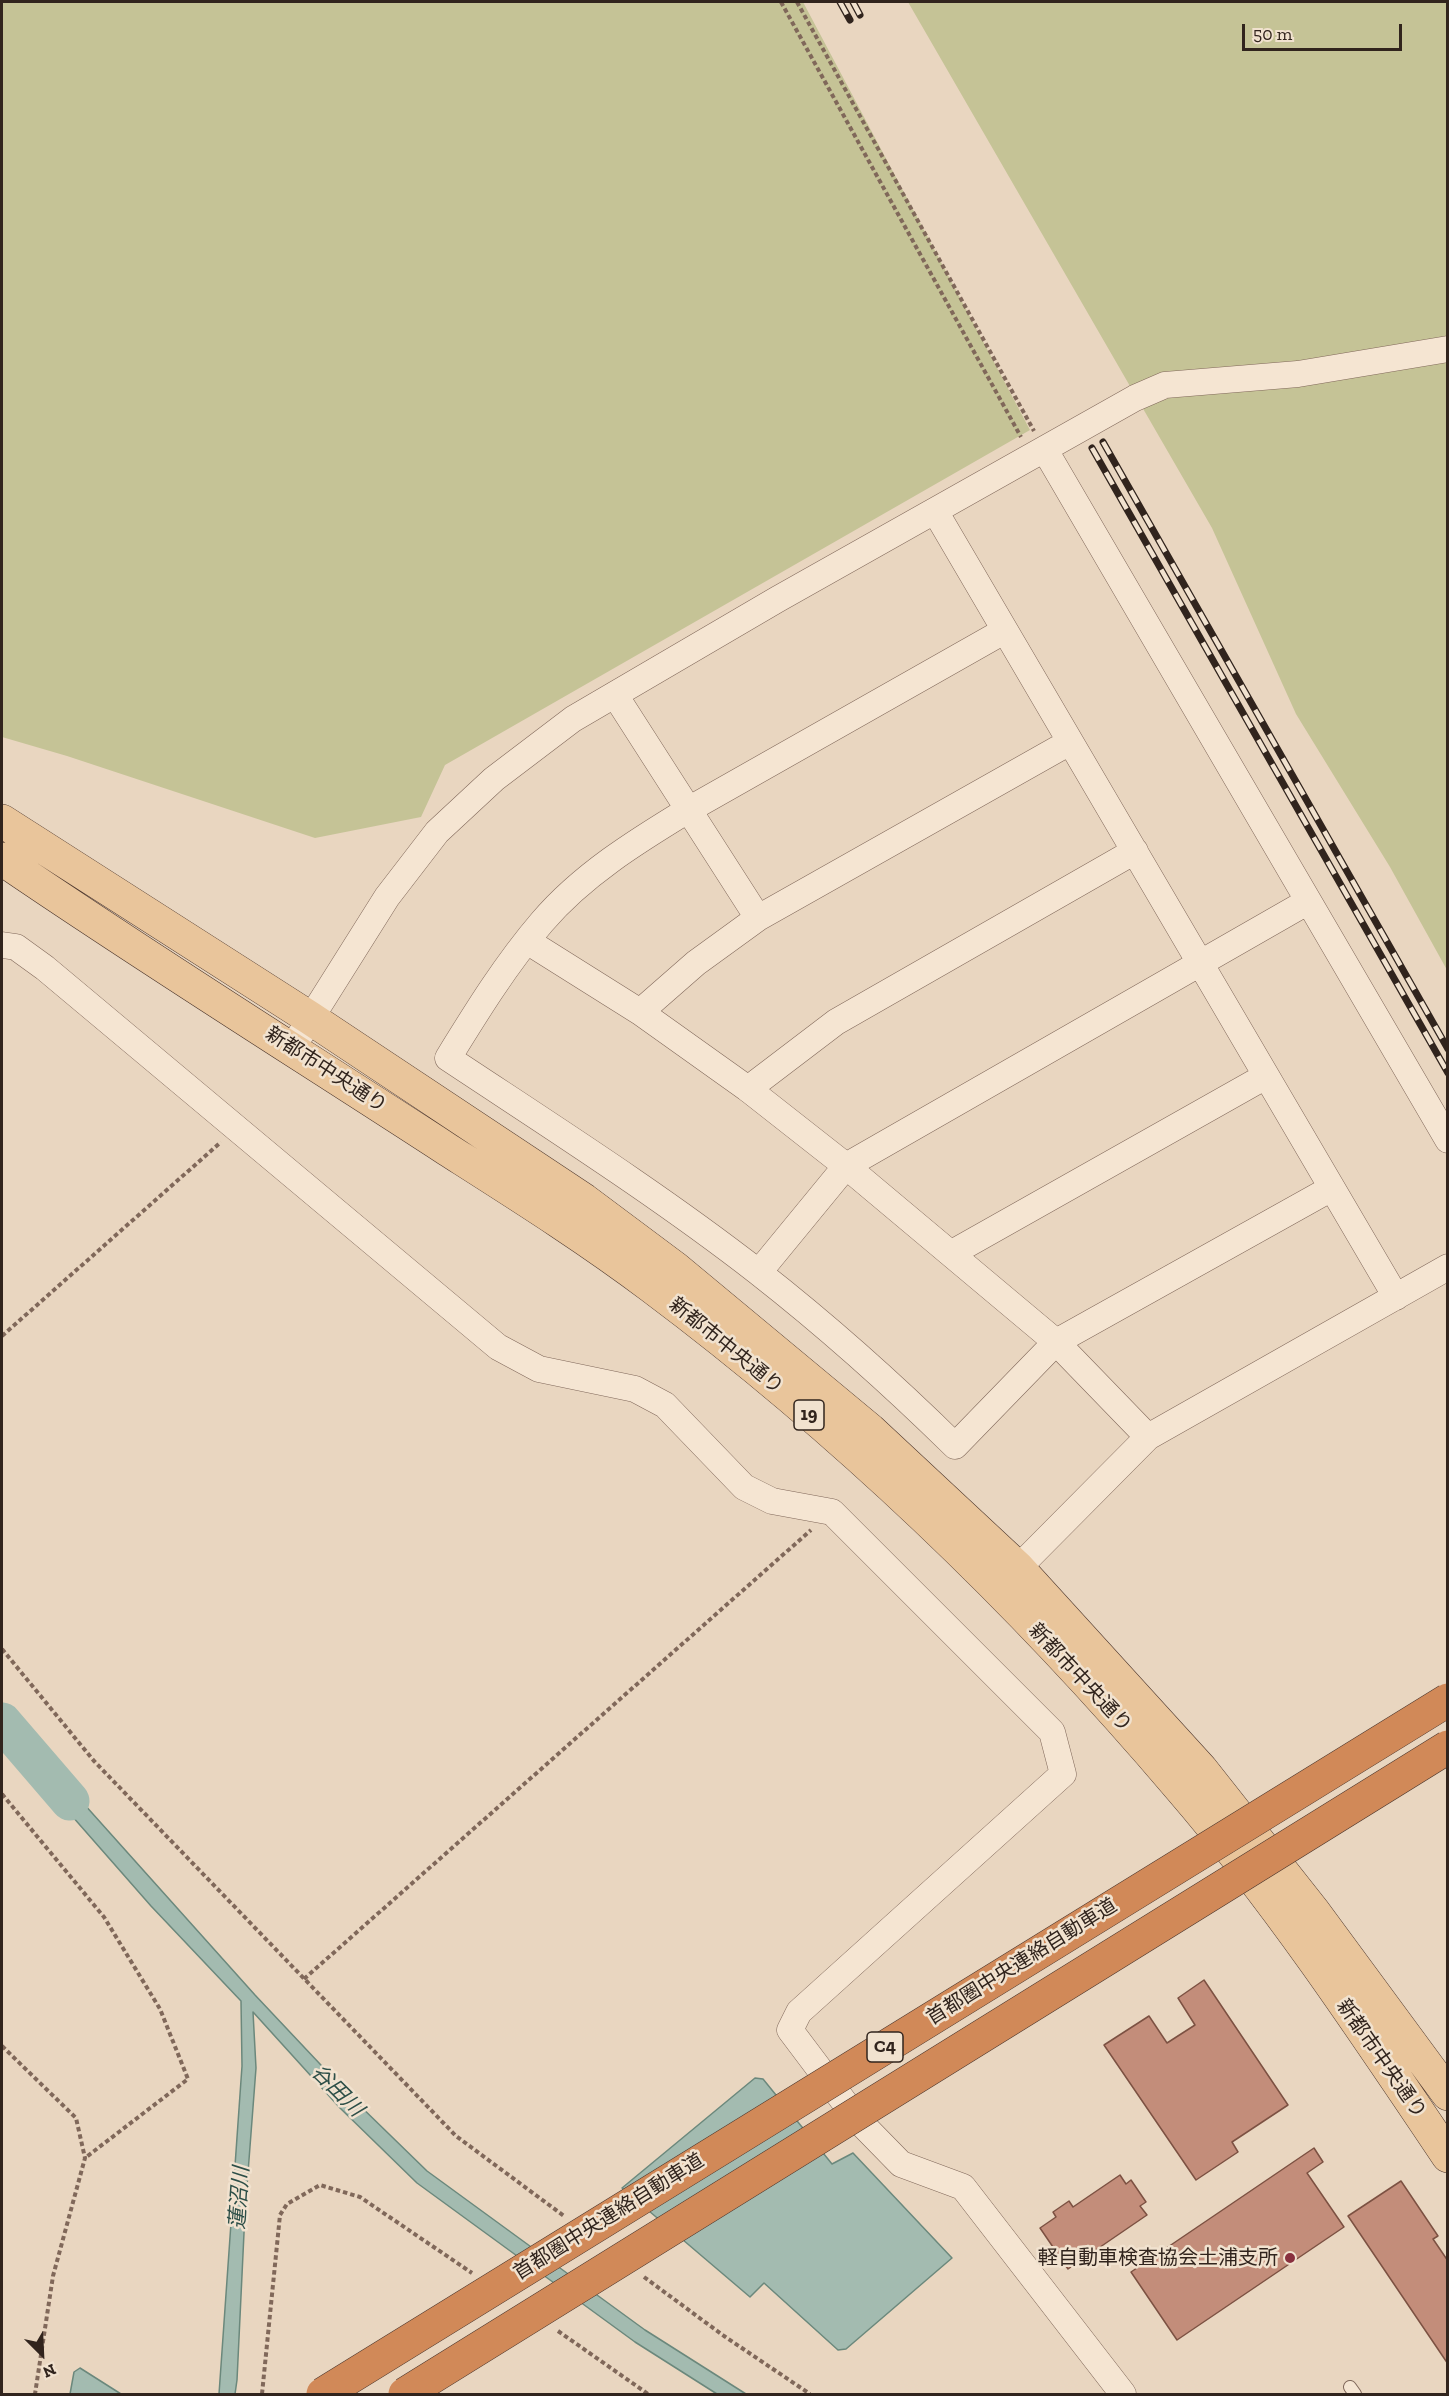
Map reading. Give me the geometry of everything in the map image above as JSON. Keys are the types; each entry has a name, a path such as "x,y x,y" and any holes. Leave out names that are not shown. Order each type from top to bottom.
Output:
{"highway":[{"name":"首都圏中央連絡自動車道","path":"322,2394 1448,1700"},
{"name":"首都圏中央連絡自動車道","path":"405,2394 1448,1747"}],"main road":[{"name":"新都市中央通り","path":"2,821 310,1018 584,1200 675,1268 870,1430 1018,1568 1201,1769 1314,1912 1448,2094"},
{"name":"新都市中央通り","path":"2,859 551,1217 650,1286 746,1360 848,1448 967,1560 1072,1667 1184,1791 1287,1924 1448,2156"}],"street":[{"path":"292,1048 387,897 437,832 494,779 573,719 934,511 1135,398 1165,385 1298,374 1448,349"},
{"path":"1038,453 1448,1140"},
{"path":"934,511 1396,1297"},
{"path":"1004,631 688,810 644,837 597,872 560,903 527,941 488,993 448,1058 650,1192 759,1272 897,1390 955,1446 1056,1342 1332,1188"},
{"path":"615,695 758,918"},
{"path":"640,1012 696,963 758,918 1070,742"},
{"path":"748,1089 836,1022 1135,851"},
{"path":"759,1272 846,1166 1307,902"},
{"path":"527,941 640,1012 748,1089 846,1166 1056,1342 1148,1437"},
{"path":"2,945 16,947 45,968 498,1347 539,1369 635,1389 665,1405 744,1487 772,1501 832,1512 1052,1732 1063,1774 799,2012 790,2030 857,2119 902,2164 963,2187 1123,2394"},
{"path":"952,1253 1266,1076"},
{"path":"1018,1568 1148,1437 1448,1267"}],"path":[{"path":"781,2 1038,453"},
{"path":"797,2 1038,453"},
{"path":"2,1336 237,1128"},
{"path":"304,1979 832,1512"},
{"path":"2,1649 94,1761 456,2136 571,2222"},
{"path":"2,1794 104,1917 160,2009 188,2079 85,2158"},
{"path":"2,2046 76,2118 85,2158 53,2276 35,2394"},
{"path":"262,2394 280,2215 286,2204 320,2185"},
{"path":"638,2272 724,2336 810,2394"}],"shaded area":[{"path":"2,2 803,2 1030,430 445,765 421,817 315,838 67,756 2,737"},
{"path":"908,2 1447,2 1447,970 1390,867 1296,714 1212,528"}],"water":[{"name":"蓮沼川","path":"41,1756 255,1995 352,2098 427,2171 645,2330 746,2394 717,2394 635,2342 417,2183 340,2108 253,2012 256,2068 245,2212 237,2380 235,2394 219,2394 242,2066 241,2001 151,1906 29,1767"},
{"path":"755,2078 763,2079 832,2164 853,2153 952,2258 846,2349 838,2350 764,2283 750,2297 622,2188"},
{"path":"80,2368 121,2394 70,2394 74,2372"}],"building":[{"path":"1204,1980 1288,2105 1232,2142 1238,2152 1196,2180 1104,2045 1149,2016 1167,2043 1195,2025 1178,1998"},
{"path":"1314,2148 1323,2162 1307,2173 1344,2227 1177,2340 1131,2272"},
{"path":"1120,2175 1126,2184 1131,2180 1146,2202 1140,2206 1147,2215 1068,2269 1040,2228 1056,2217 1053,2212 1069,2201 1073,2207"},
{"path":"1401,2181 1438,2236 1433,2239 1448,2261 1448,2364 1348,2216"}],"waterway":[{"name":"谷田川","path":"2,1722 70,1801"}],"railway":[{"path":"840,2 850,20"},
{"path":"853,2 860,15"},
{"path":"1103,442 1448,1049"},
{"path":"1092,448 1448,1073"}],"place":[{"name":"軽自動車検査協会土浦支所","path":"1290,2258"}]}
